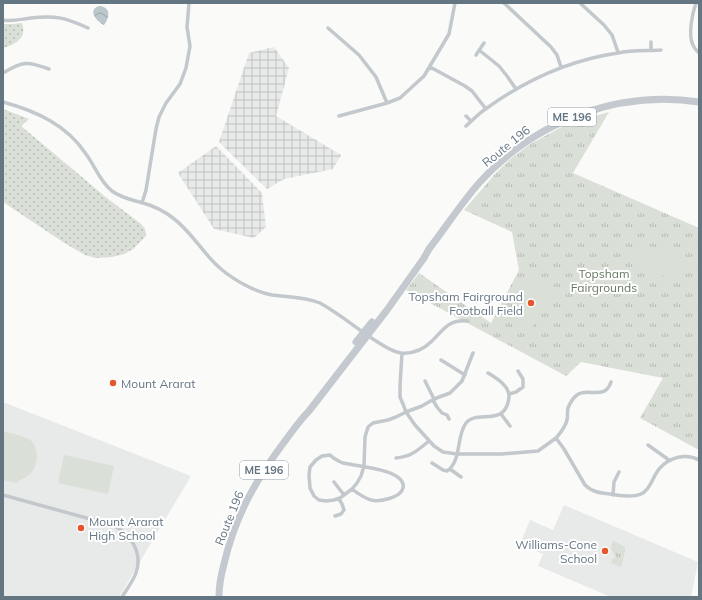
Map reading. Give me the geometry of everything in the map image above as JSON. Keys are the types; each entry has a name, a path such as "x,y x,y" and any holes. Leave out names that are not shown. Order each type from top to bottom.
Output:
{"highway":[{"name":"Route 196","path":"218,595 227,552 235,527 257,481 302,419 306,409 481,181 501,161 530,139 564,120 580,114 620,103 654,99 699,102"}],"street":[{"path":"142,202 146,190 159,117 166,102 180,84 186,68 190,46 187,27 189,3"},
{"path":"339,116 400,98 424,76 449,34 455,3"},
{"path":"504,3 551,46 557,55 561,67"},
{"path":"580,3 612,35 618,52"},
{"path":"696,3 690,34 693,46 699,53"},
{"path":"3,20 10,21 42,17 56,17 88,28"},
{"path":"328,28 359,55 376,77 387,103"},
{"path":"651,42 651,50"},
{"path":"476,56 484,43"},
{"path":"480,50 499,66 516,89"},
{"path":"466,126 486,109 516,89 561,67 618,52 660,50"},
{"path":"3,73 24,63 32,63 50,69"},
{"path":"430,67 472,91 486,109"},
{"path":"3,102 36,113 59,126 78,142 103,182 109,188 120,196 142,202 173,217 190,233 210,259 220,269 235,280 270,294 312,300 320,303 365,334 390,349 402,353 416,351 425,347 442,329 454,322 468,322"},
{"path":"466,116 471,122"},
{"path":"402,353 400,397 406,412 415,425 434,446 443,452 457,454 502,454 538,451 556,438 564,429 568,418 568,408 572,400 578,394 587,392 604,392 610,388 611,382"},
{"path":"352,488 370,500 378,501 398,496 403,490 403,483 400,478 395,475 379,469 364,466 342,462 335,460 330,455 322,456 310,467 310,488 314,496 320,500 326,501 338,499 344,495 357,483 361,476 364,466 365,437 368,427 373,423 396,417 450,393 462,381 474,353"},
{"path":"441,360 465,375"},
{"path":"509,394 516,392 523,387 523,380 518,371"},
{"path":"432,463 443,470 447,471 450,469 457,454 462,430 465,424 468,421 478,418 501,414 507,406 509,394 505,386 488,373"},
{"path":"425,381 437,407 450,419"},
{"path":"501,414 510,426"},
{"path":"556,438 585,485 596,492 613,495 637,496 646,491 659,468 669,460 681,456 688,456 699,460"},
{"path":"396,458 404,458 417,452 429,441"},
{"path":"648,445 669,460"},
{"path":"450,469 461,477"},
{"path":"613,495 614,482 619,472"},
{"path":"334,482 344,495"},
{"path":"3,495 112,525 118,527 126,533 136,547 138,564 134,578 122,597"},
{"path":"335,516 341,514 344,510 338,499"}],"shaded area":[{"path":"274,47 289,68 276,116 341,155 333,169 284,179 267,189 219,142 249,53"},
{"path":"216,146 262,193 266,227 254,238 214,229 178,173"},
{"name":"Mount Ararat High School","path":"3,402 191,476 119,597 3,597"},
{"name":"Williams-Cone School","path":"564,505 698,562 691,597 611,597 538,566 543,554 520,544 530,520 553,530"}],"green space":[{"path":"22,23 22,36 18,41 3,48 3,24"},
{"path":"3,109 29,119 21,126 103,195 141,224 145,229 146,236 133,249 124,254 112,257 96,258 85,255 63,242 3,202"},
{"name":"Topsham Fairgrounds","path":"609,112 573,173 699,228 699,450 640,418 663,378 581,362 566,376 406,290 419,273 491,323 519,270 512,232 464,210 510,159 532,143 569,123"},
{"path":"642,243 683,260 674,281 633,263"},
{"name":"Topsham Fairground Football Field","path":"532,273 554,284 530,332 508,322"},
{"path":"3,431 27,438 33,443 37,452 33,471 17,483 3,480"},
{"path":"64,455 114,466 108,494 58,483"},
{"path":"614,541 625,547 621,567 611,563 613,558 616,557 611,549 612,542"}],"water":[{"path":"99,6 106,8 108,13 104,25 98,21 93,13 95,8"}],"place":[{"name":"Topsham Fairground Football Field","path":"531,303"},
{"name":"Mount Ararat","path":"113,383"},
{"name":"Mount Ararat High School","path":"81,528"},
{"name":"Williams-Cone School","path":"605,551"}]}
